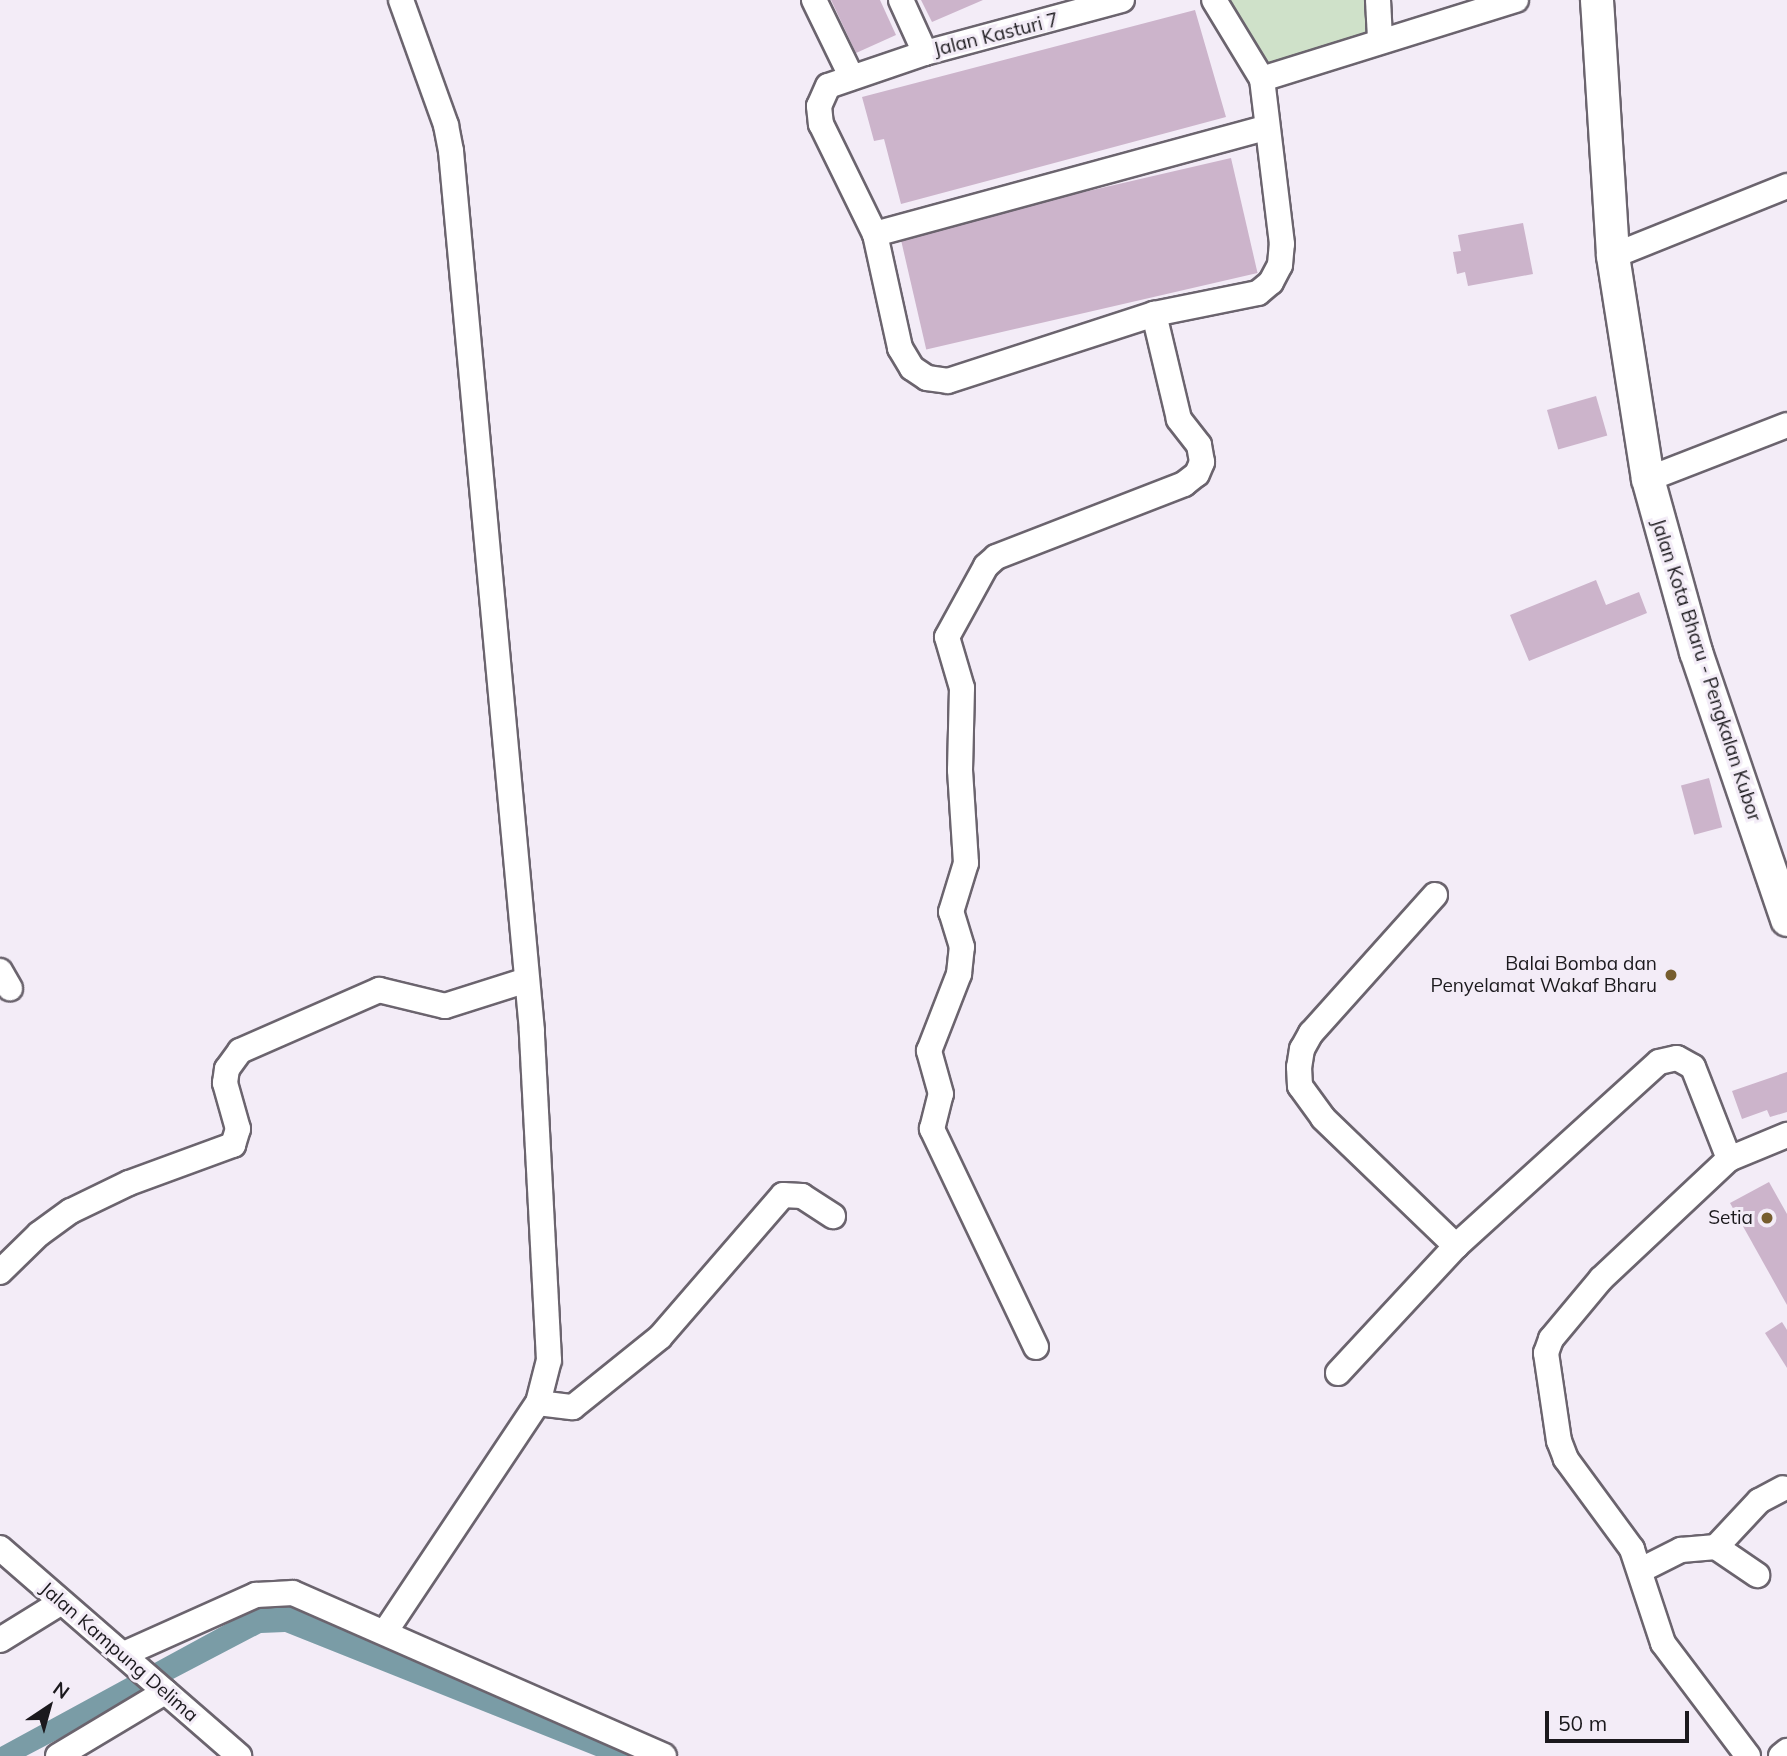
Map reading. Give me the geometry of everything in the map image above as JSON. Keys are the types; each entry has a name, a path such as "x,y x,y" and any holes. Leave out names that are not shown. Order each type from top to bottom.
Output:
{"main road":[{"name":"Jalan Kota Bharu - Pengkalan Kubor","path":"1597,0 1613,256 1648,479 1696,652 1787,919"}],"street":[{"path":"386,1632 538,1403 548,1360 527,980 451,151 446,125 401,0"},
{"path":"814,0 851,76"},
{"name":"Jalan Kasturi 7","path":"901,0 925,53 1058,9 1122,0"},
{"path":"925,53 828,86 819,106 821,124 875,234 900,348 912,368 927,378 948,381 1154,314 1258,293 1271,282 1280,265 1282,244 1265,128 1262,79 1214,0"},
{"path":"1378,0 1380,39"},
{"path":"1262,79 1380,39 1516,0"},
{"path":"875,234 1265,128"},
{"path":"1613,256 1787,186"},
{"path":"1037,1347 932,1129 941,1094 929,1051 959,974 962,947 951,918 966,863 960,770 962,688 947,637 986,566 996,557 1184,484 1196,474 1202,461 1199,445 1179,418 1154,314"},
{"path":"1648,479 1787,425"},
{"path":"1435,895 1311,1033 1302,1049 1300,1086 1323,1118 1456,1246"},
{"path":"0,1272 38,1234 71,1211 129,1183 233,1145 238,1129 225,1083 227,1069 240,1051 379,990 445,1006 527,980"},
{"path":"1338,1373 1456,1246 1651,1067 1668,1058 1686,1061 1698,1075 1729,1160"},
{"path":"1748,1756 1662,1641 1632,1549 1559,1441 1546,1353 1551,1339 1601,1279 1729,1160 1787,1135"},
{"path":"538,1403 573,1407 660,1337 783,1195 802,1196 833,1216"},
{"path":"1716,1548 1759,1501 1783,1488"},
{"name":"Jalan Kampung Delima","path":"0,1548 239,1756"},
{"path":"1641,1570 1681,1550 1716,1548 1757,1575"},
{"path":"127,1656 275,1591 310,1599 664,1756"},
{"path":"0,1640 60,1603"},
{"path":"58,1756 165,1692"}],"green space":[{"path":"1214,0 1378,0 1380,39 1262,79"}],"water":[{"path":"263,1604 289,1605 648,1756 596,1756 285,1632 261,1633 26,1756 0,1756 0,1747"}],"building":[{"path":"831,0 880,0 896,35 856,53"},
{"path":"921,0 983,0 932,22"},
{"path":"1195,10 1226,117 901,204 884,139 874,141 862,97"},
{"path":"1231,158 1258,273 926,349 900,234"},
{"path":"1523,223 1533,274 1468,286 1465,272 1457,274 1453,252 1461,251 1458,235"},
{"path":"1596,396 1607,435 1558,449 1547,410"},
{"path":"1596,580 1606,605 1639,592 1647,613 1529,661 1510,615"},
{"path":"1709,778 1722,827 1694,835 1681,786"},
{"path":"1787,1072 1787,1112 1770,1117 1767,1110 1742,1119 1732,1091"},
{"path":"1769,1182 1787,1214 1787,1305 1730,1203"},
{"path":"1782,1322 1787,1330 1787,1368 1765,1333"}],"place":[{"name":"Balai Bomba dan Penyelamat Wakaf Bharu","path":"1671,975"},
{"name":"Setia","path":"1767,1218"}]}
